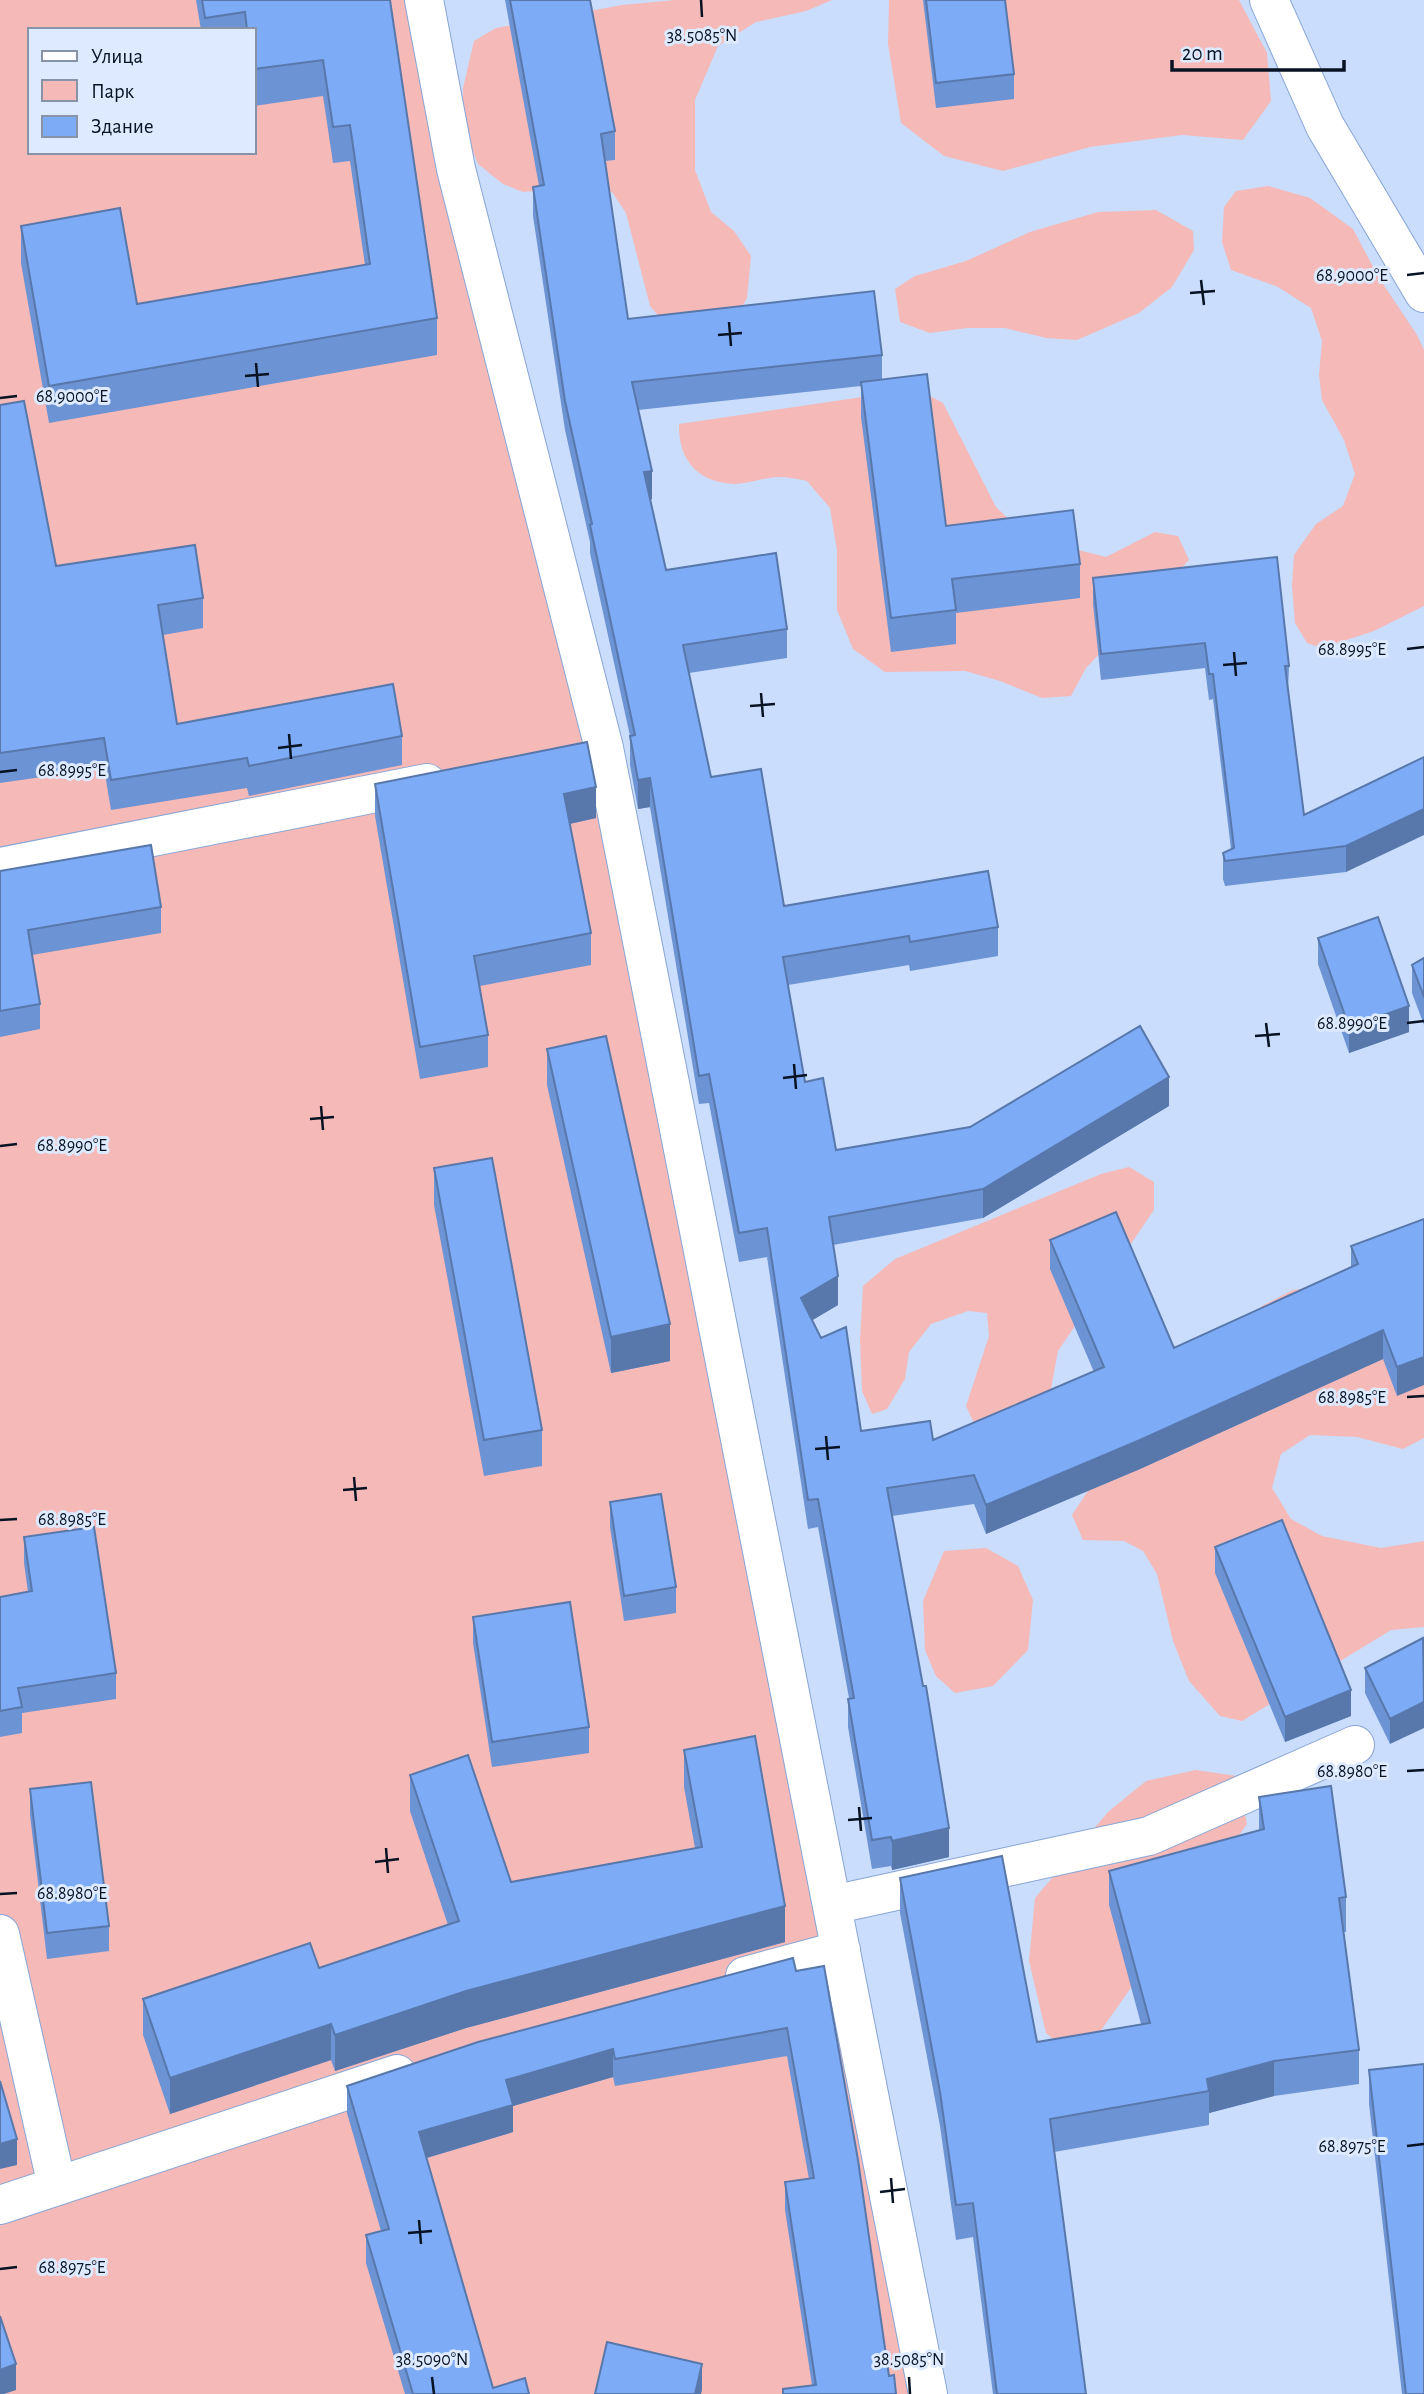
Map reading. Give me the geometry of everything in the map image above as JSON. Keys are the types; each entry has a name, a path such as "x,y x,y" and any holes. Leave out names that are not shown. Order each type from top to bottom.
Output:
{"street":[{"path":"424,0 456,169 591,751 832,1905 928,2394"},
{"path":"1269,0 1325,126 1424,293"},
{"path":"0,867 467,775"},
{"path":"832,1905 1149,1836 1355,1745"},
{"path":"0,1934 57,2186"},
{"path":"709,1986 841,1950"},
{"path":"0,2205 433,2062"}],"green space":[{"path":"0,0 424,0 604,748 928,2394 0,2394"},
{"path":"675,0 832,0 806,11 756,22 718,46 695,100 695,170 711,212 734,231 751,256 747,298 731,325 669,328 650,306 626,213 612,192 582,186 523,192 503,184 478,164 462,125 463,88 474,41 496,28 622,5"},
{"path":"889,0 1239,0 1267,53 1271,101 1243,140 1182,135 1090,147 1003,171 944,156 901,123 888,44"},
{"path":"1268,186 1310,198 1353,229 1379,278 1424,350 1424,606 1374,631 1322,648 1307,643 1295,623 1292,585 1294,555 1316,524 1343,506 1355,474 1344,440 1322,400 1319,375 1322,341 1311,308 1278,287 1231,270 1222,242 1224,207 1236,191"},
{"path":"1156,210 1193,231 1194,250 1172,287 1139,313 1077,340 1046,338 1005,328 967,328 930,333 900,322 895,289 915,276 966,261 1030,232 1098,212"},
{"path":"917,389 943,403 996,507 1027,537 1106,557 1155,532 1178,536 1189,560 1086,668 1071,696 1042,698 1000,681 965,671 885,672 853,649 837,610 837,551 830,508 807,481 779,477 741,484 722,483 710,479 693,467 682,448 679,424"},
{"path":"1129,1167 1154,1182 1154,1210 1058,1351 1051,1389 1011,1422 975,1425 966,1406 989,1336 987,1313 968,1311 931,1324 909,1352 905,1379 887,1409 872,1414 862,1391 860,1340 863,1286 895,1259 1101,1174"},
{"path":"1336,1284 1424,1381 1424,1438 1403,1449 1357,1437 1310,1435 1281,1454 1272,1488 1291,1519 1322,1536 1381,1548 1424,1541 1424,1627 1391,1630 1242,1721 1220,1716 1189,1681 1173,1641 1157,1574 1143,1551 1124,1541 1083,1540 1072,1515 1108,1460 1262,1306 1293,1290"},
{"path":"986,1548 1018,1566 1033,1600 1028,1650 993,1686 955,1693 936,1676 925,1650 923,1601 944,1551"},
{"path":"1196,1770 1237,1776 1247,1824 1094,2040 1062,2046 1046,2033 1029,1961 1035,1898 1108,1812 1146,1781"}],"building":[{"path":"202,0 390,0 437,318 49,386 21,226 120,208 137,304 370,264 350,125 333,127 323,60 256,69 256,28 247,28 245,12 205,18"},
{"path":"510,0 590,0 615,131 601,134 628,319 874,291 882,355 632,382 652,471 644,472 666,570 776,553 787,629 683,645 711,777 761,769 784,906 988,871 998,927 910,942 909,936 783,957 805,1082 823,1078 836,1150 970,1127 1140,1026 1169,1077 983,1189 829,1217 838,1276 801,1298 821,1338 846,1327 861,1431 930,1421 933,1440 1104,1367 1050,1240 1116,1212 1174,1348 1358,1264 1351,1246 1424,1219 1424,1357 1397,1367 1383,1330 1140,1440 986,1505 974,1475 887,1488 923,1686 926,1686 949,1828 892,1841 891,1837 872,1840 848,1699 854,1698 818,1499 808,1500 767,1228 739,1233 709,1074 699,1076 650,778 638,780 630,736 635,735 565,401 533,187 544,185"},
{"path":"926,0 1005,0 1014,74 936,83"},
{"path":"927,374 946,526 1073,510 1080,564 952,579 956,610 891,618 861,382"},
{"path":"24,401 56,566 195,545 203,598 158,605 177,724 393,684 402,736 249,766 247,758 111,780 104,738 0,753 0,405"},
{"path":"1277,557 1289,666 1285,666 1304,815 1424,757 1424,809 1346,846 1225,861 1223,853 1234,848 1213,674 1209,674 1205,643 1101,654 1093,578"},
{"path":"587,742 596,787 564,794 591,933 474,956 488,1035 420,1047 375,784"},
{"path":"151,845 161,907 28,930 40,1004 0,1011 0,871"},
{"path":"1378,917 1409,1006 1349,1027 1318,938"},
{"path":"1424,958 1424,997 1412,965"},
{"path":"606,1036 670,1324 611,1337 547,1049"},
{"path":"492,1158 542,1430 484,1440 434,1168"},
{"path":"661,1494 676,1587 624,1596 610,1502"},
{"path":"1282,1520 1351,1690 1285,1717 1215,1547"},
{"path":"94,1527 116,1673 18,1688 22,1707 0,1711 0,1597 32,1591 24,1537"},
{"path":"570,1602 589,1727 492,1742 473,1617"},
{"path":"1423,1638 1424,1702 1390,1719 1365,1668"},
{"path":"755,1736 785,1906 466,1991 335,2035 331,2024 170,2078 143,1999 310,1943 319,1968 459,1921 410,1775 468,1755 511,1882 702,1847 684,1750"},
{"path":"91,1782 109,1926 47,1933 30,1789"},
{"path":"1331,1786 1346,1897 1339,1898 1359,2050 1274,2061 1207,2079 1209,2091 1050,2119 1086,2394 997,2394 973,2203 956,2205 940,2092 900,1878 1002,1856 1037,2042 1150,2023 1109,1871 1264,1829 1259,1797"},
{"path":"793,1958 796,1971 824,1966 858,2160 889,2376 894,2375 896,2394 783,2394 783,2389 816,2385 785,2182 814,2178 787,2028 615,2059 613,2049 506,2080 513,2105 419,2132 493,2388 525,2378 529,2394 413,2394 366,2235 389,2229 347,2086 478,2042"},
{"path":"1424,2064 1424,2394 1406,2394 1369,2070"},
{"path":"0,2081 17,2139 0,2144"},
{"path":"0,2316 16,2364 0,2370"},
{"path":"607,2342 702,2364 695,2394 595,2394"}]}
